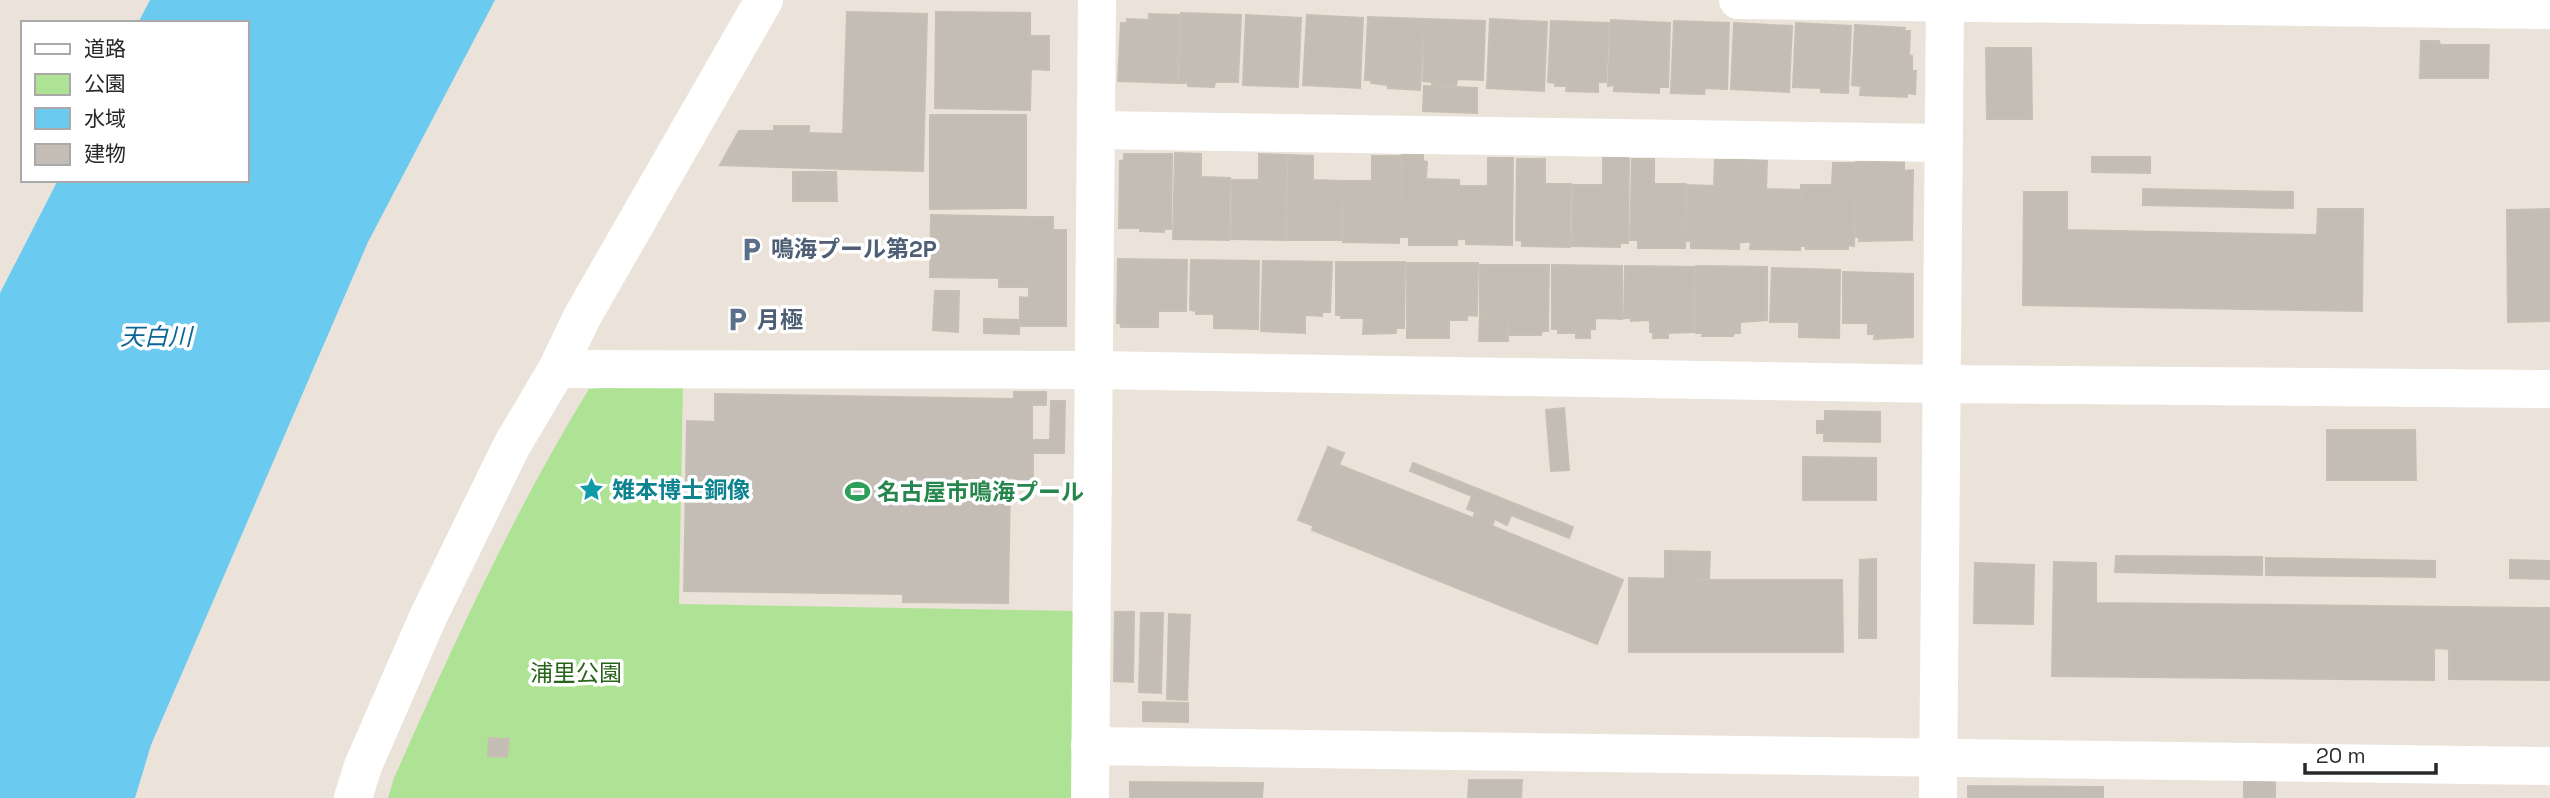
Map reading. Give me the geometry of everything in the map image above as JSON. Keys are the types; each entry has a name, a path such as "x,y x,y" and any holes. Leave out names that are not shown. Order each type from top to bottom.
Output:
{"street":[{"path":"353,798 363,766 428,617 511,447 558,369 582,317 764,0"},
{"path":"1090,798 1097,0"},
{"path":"1738,0 2550,10"},
{"path":"1938,798 1945,1"},
{"path":"1096,130 1944,143"},
{"path":"558,369 1093,370 1941,384 2550,389"},
{"path":"1090,746 2550,766"}],"green space":[{"name":"浦里公園","path":"683,381 679,604 1074,611 1072,798 388,798 416,728 485,580 535,483 589,389"}],"water":[{"name":"天白川","path":"150,0 495,0 368,242 151,745 135,798 0,798 0,293 57,182 248,182 248,21 139,21"}],"building":[{"path":"847,12 927,14 923,171 842,169"},
{"path":"936,12 1030,13 1030,36 1049,36 1049,70 1031,69 1030,110 935,108"},
{"path":"1181,13 1241,15 1238,82 1215,82 1214,87 1179,83"},
{"path":"1149,14 1180,15 1177,83 1118,81 1121,23 1127,23 1127,19 1149,20"},
{"path":"1246,15 1301,18 1298,87 1243,85"},
{"path":"1307,15 1363,18 1360,88 1303,85"},
{"path":"1368,17 1424,19 1420,90 1388,88 1388,85 1365,80"},
{"path":"1425,19 1485,21 1483,80 1457,79 1456,86 1432,85 1432,82 1423,81"},
{"path":"1490,19 1547,22 1544,91 1487,88"},
{"path":"1611,20 1670,23 1668,87 1659,87 1659,93 1614,91 1614,85 1608,86"},
{"path":"1551,21 1609,23 1606,82 1598,82 1598,92 1566,91 1567,86 1555,86 1555,83 1548,82"},
{"path":"1674,21 1729,23 1727,89 1705,88 1704,94 1671,93"},
{"path":"1734,23 1792,26 1789,92 1731,89"},
{"path":"1796,23 1851,26 1848,93 1793,87"},
{"path":"1855,25 1905,28 1904,31 1910,31 1909,55 1912,56 1912,71 1916,71 1915,94 1907,93 1907,97 1860,95 1861,86 1852,85"},
{"path":"2421,41 2439,41 2440,45 2489,45 2488,78 2420,78"},
{"path":"1986,48 2031,48 2032,119 1987,119"},
{"path":"1424,86 1477,88 1477,113 1423,111"},
{"path":"930,115 1026,115 1026,208 930,209"},
{"path":"774,126 809,126 809,133 843,134 842,169 720,165 739,131 774,131"},
{"path":"1175,153 1201,154 1201,177 1230,178 1229,240 1173,239"},
{"path":"1124,154 1172,154 1171,229 1164,229 1164,232 1119,228 1120,161 1124,160"},
{"path":"1259,154 1287,155 1286,240 1231,239 1232,180 1259,180"},
{"path":"1289,155 1313,156 1313,180 1343,181 1342,240 1287,240"},
{"path":"1402,155 1423,155 1423,161 1427,162 1426,179 1459,180 1457,245 1409,245 1409,237 1400,237"},
{"path":"1372,156 1401,156 1399,243 1343,242 1344,181 1372,181"},
{"path":"1603,157 1629,157 1628,243 1620,243 1620,247 1572,246 1573,185 1603,185"},
{"path":"2092,157 2150,157 2150,173 2092,172"},
{"path":"1488,158 1513,158 1512,245 1466,244 1466,239 1458,239 1459,186 1488,186"},
{"path":"1517,159 1545,159 1545,184 1571,184 1570,247 1522,246 1522,241 1516,240"},
{"path":"1632,159 1654,159 1654,184 1686,184 1685,248 1638,248 1638,240 1630,240"},
{"path":"1715,160 1744,160 1743,242 1739,243 1739,249 1691,248 1691,241 1686,241 1687,185 1714,186"},
{"path":"1745,160 1767,161 1766,189 1800,190 1800,250 1750,249 1751,242 1744,242"},
{"path":"1856,162 1904,162 1904,171 1913,170 1912,240 1859,241 1859,237 1856,237"},
{"path":"1833,163 1856,163 1854,246 1848,245 1848,249 1806,249 1805,246 1800,246 1801,185 1832,185"},
{"path":"793,172 836,172 837,201 793,201"},
{"path":"2143,189 2293,192 2293,208 2143,205"},
{"path":"2024,192 2067,192 2067,230 2317,235 2318,209 2363,209 2362,311 2023,305"},
{"path":"2549,209 2550,321 2508,322 2507,210"},
{"path":"931,215 1029,217 1029,287 999,287 999,278 930,277"},
{"path":"1029,217 1053,217 1053,230 1066,230 1066,326 1020,326 1020,297 1029,298"},
{"path":"1118,259 1187,260 1186,311 1158,311 1158,327 1121,327 1120,323 1117,323"},
{"path":"1191,260 1259,261 1258,329 1214,328 1214,314 1196,314 1196,311 1190,310"},
{"path":"1263,261 1332,262 1330,312 1322,312 1322,316 1305,315 1305,333 1261,331"},
{"path":"1336,262 1405,262 1404,328 1396,328 1396,333 1363,334 1364,318 1341,318 1341,315 1336,315"},
{"path":"1407,263 1478,263 1477,316 1467,315 1467,320 1449,320 1449,338 1407,338"},
{"path":"1480,265 1549,265 1548,331 1542,331 1541,335 1508,335 1508,318 1480,316"},
{"path":"1552,265 1622,266 1622,319 1595,318 1595,329 1590,329 1590,338 1576,338 1576,333 1558,333 1558,329 1552,329"},
{"path":"1625,266 1695,267 1694,332 1668,333 1668,338 1653,338 1650,320 1631,321 1631,318 1624,318"},
{"path":"1696,266 1767,267 1767,320 1740,322 1740,333 1734,333 1733,336 1702,336 1703,333 1696,333"},
{"path":"1772,268 1840,270 1839,338 1799,337 1799,322 1770,322"},
{"path":"1843,272 1913,274 1913,337 1874,339 1875,334 1868,334 1868,323 1843,323"},
{"path":"935,291 959,291 958,332 933,330"},
{"path":"1486,315 1486,318 1508,318 1508,341 1479,341 1480,316"},
{"path":"984,319 1019,320 1019,334 984,333"},
{"path":"1014,392 1046,392 1046,405 1032,405 1032,440 1050,440 1051,401 1065,401 1064,453 1033,453 1033,485 1010,484 1008,603 903,602 903,594 684,591 687,421 715,422 715,394 1014,399"},
{"path":"1564,408 1569,470 1551,471 1546,410"},
{"path":"1825,411 1880,412 1880,442 1824,441 1824,433 1817,433 1817,421 1825,421"},
{"path":"2327,430 2415,430 2416,480 2327,480"},
{"path":"1328,447 1344,453 1314,526 1298,520"},
{"path":"1803,457 1876,458 1876,500 1803,500"},
{"path":"1413,463 1573,527 1569,538 1511,515 1507,525 1495,519 1500,505 1481,498 1475,512 1467,509 1472,496 1410,471"},
{"path":"1339,465 1473,518 1481,498 1500,505 1492,526 1623,580 1597,644 1312,530"},
{"path":"1665,551 1710,552 1709,579 1693,580 1693,556 1675,556 1675,579 1665,579"},
{"path":"1675,556 1693,556 1693,580 1842,580 1843,652 1629,652 1629,578 1675,579"},
{"path":"2116,556 2262,557 2262,575 2115,572"},
{"path":"2266,558 2435,561 2435,577 2266,575"},
{"path":"1876,559 1876,638 1859,638 1860,560"},
{"path":"2510,560 2550,561 2550,579 2510,578"},
{"path":"2054,562 2096,563 2096,603 2550,608 2550,680 2449,679 2449,649 2434,648 2434,680 2052,676"},
{"path":"1975,563 2034,565 2033,624 1974,623"},
{"path":"1115,612 1134,612 1133,682 1114,681"},
{"path":"1141,613 1163,613 1161,693 1139,692"},
{"path":"1169,614 1190,615 1187,700 1167,699"},
{"path":"1143,702 1188,703 1188,722 1143,721"},
{"path":"489,738 509,739 507,757 488,756"},
{"path":"1469,780 1522,780 1521,798 1468,798"},
{"path":"2244,781 2275,781 2275,798 2244,798"},
{"path":"1130,782 1263,783 1262,798 1130,798"},
{"path":"1968,786 2103,787 2103,798 1968,798"}],"place":[{"name":"鳴海プール第2P","path":"751,249"},
{"name":"月極","path":"737,320"},
{"name":"雉本博士銅像","path":"592,490"},
{"name":"名古屋市鳴海プール","path":"857,492"}]}
